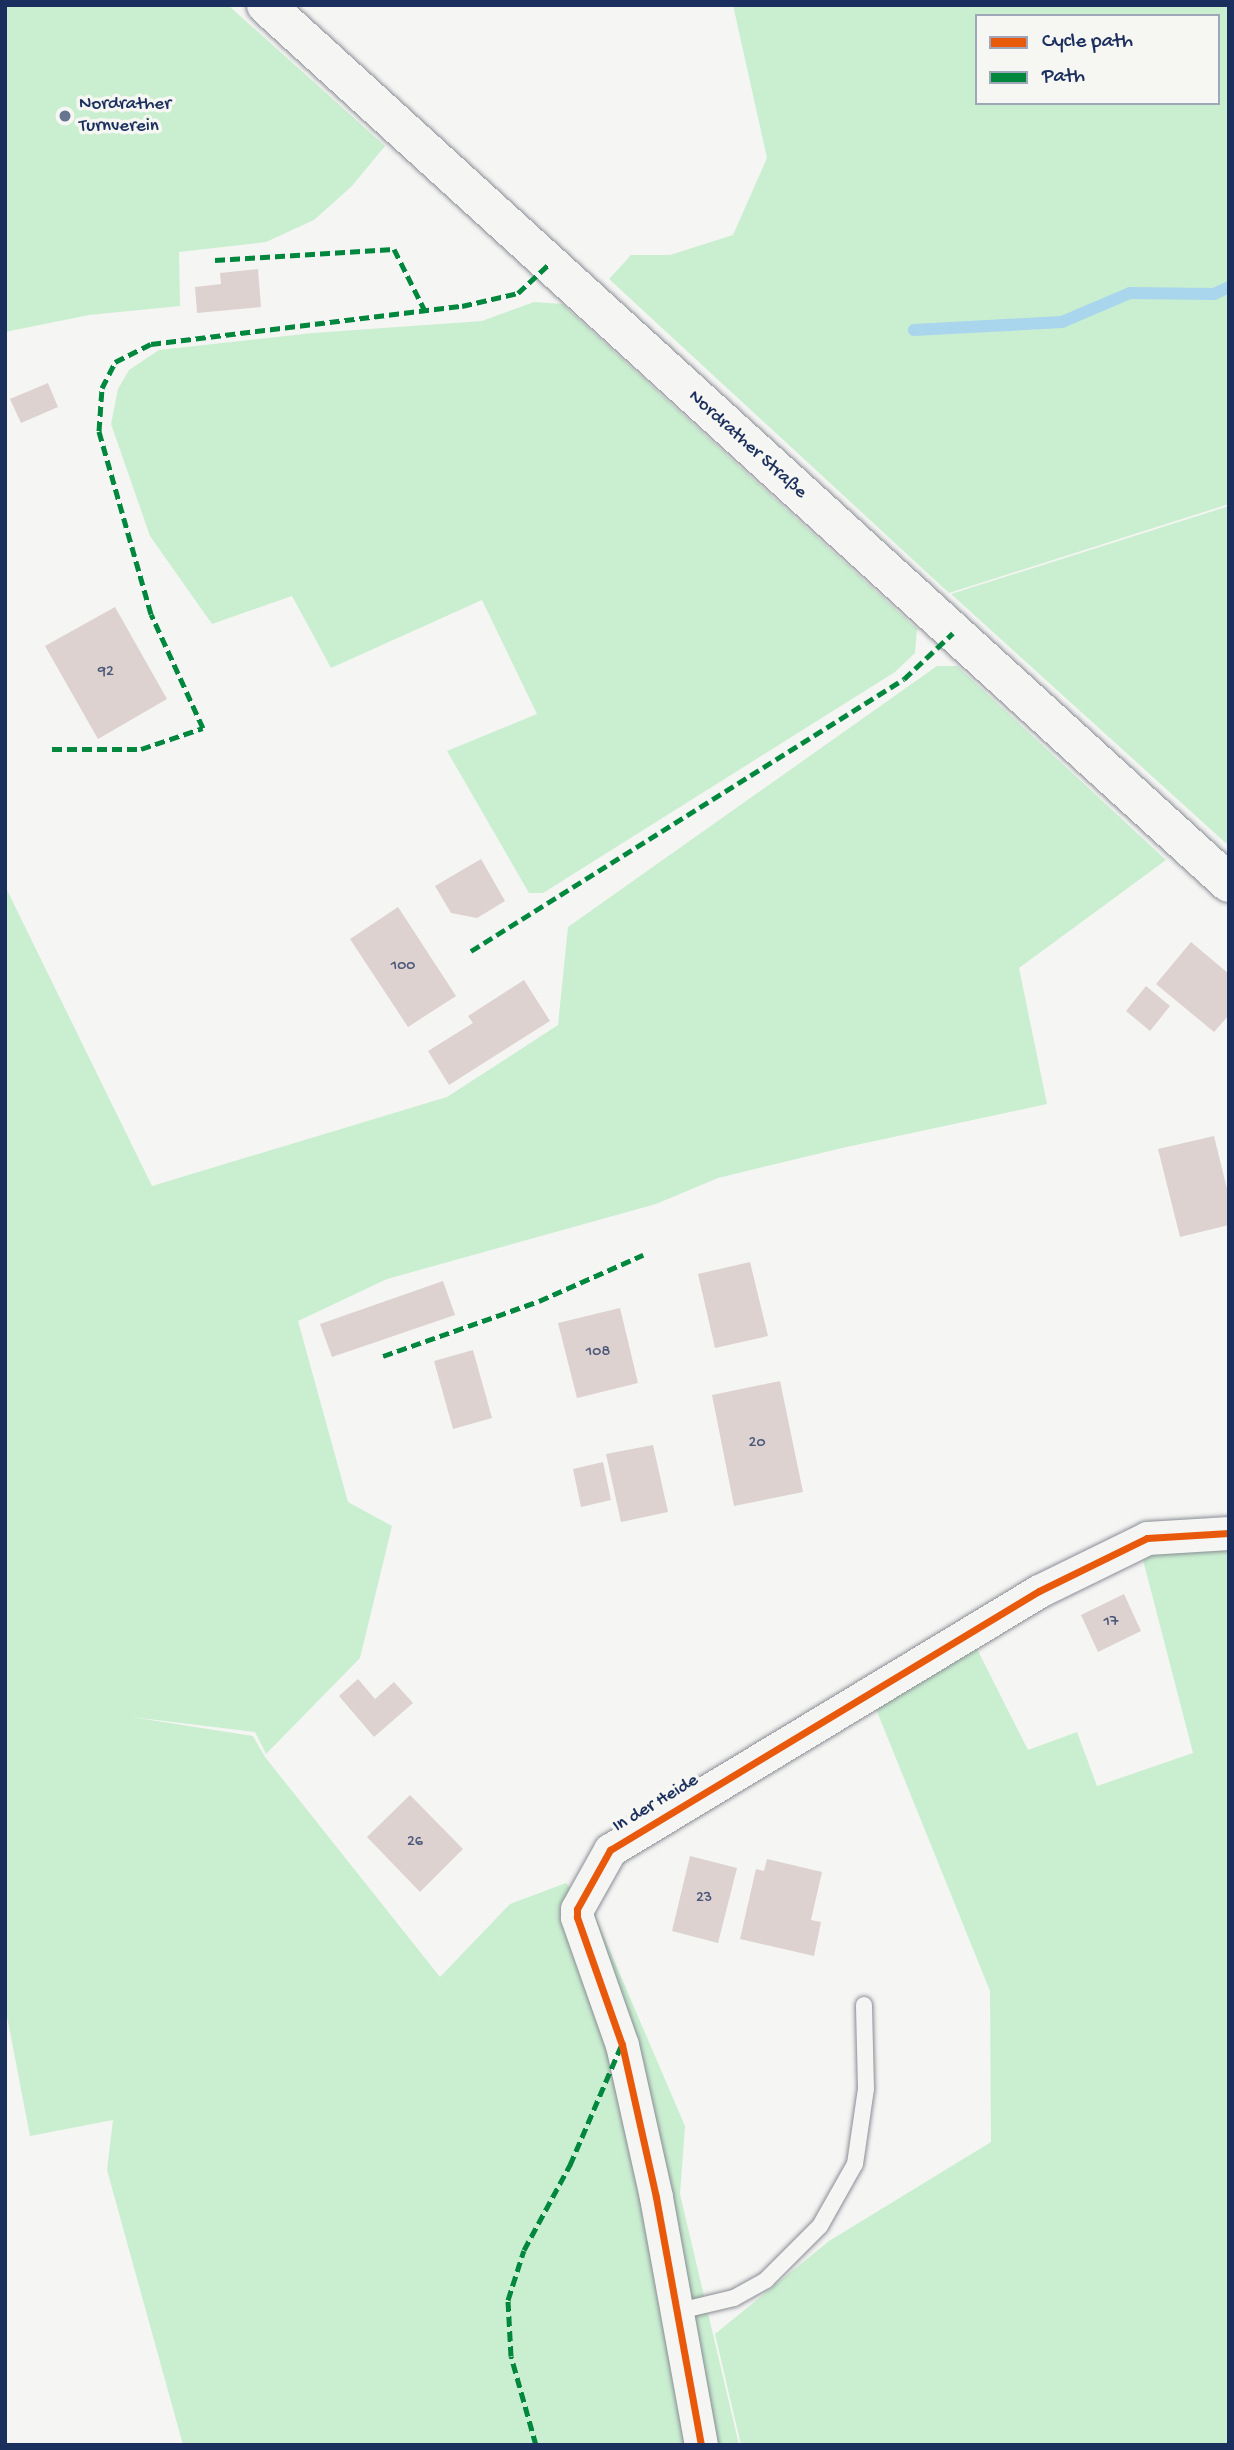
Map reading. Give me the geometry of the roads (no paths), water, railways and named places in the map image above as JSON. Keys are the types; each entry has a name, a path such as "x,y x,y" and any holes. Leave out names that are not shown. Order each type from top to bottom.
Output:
{"main road":[{"name":"Nordrather Straße","path":"266,5 1229,883"}],"street":[{"name":"In der Heide","path":"701,2445 679,2311 622,2045 577,1917 577,1909 610,1850 1039,1591 1147,1538 1229,1533"}],"lane":[{"path":"679,2311 734,2298 766,2280 820,2226 855,2164 866,2089 864,2006"}],"waterway":[{"path":"914,330 1062,322 1130,293 1214,294 1229,287"}],"place":[{"name":"Nordrather Turnverein","path":"65,116"}]}
